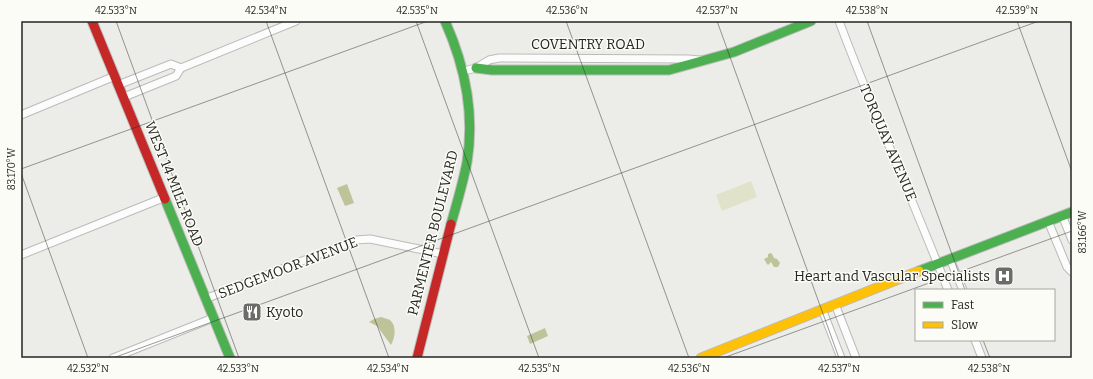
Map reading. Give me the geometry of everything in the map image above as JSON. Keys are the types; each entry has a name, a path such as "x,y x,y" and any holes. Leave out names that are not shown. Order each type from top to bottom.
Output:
{"main road":[{"name":"WEST 14 MILE ROAD","path":"92,21 212,318 230,358"},
{"name":"PARMENTER BOULEVARD","path":"417,358 467,160 469,141 469,107 464,71 445,21"},
{"name":"COVENTRY ROAD","path":"476,68 492,70 661,70 683,67 734,52 811,21"},
{"path":"701,358 822,309 1072,212"}],"street":[{"path":"124,97 176,76 181,68 296,21"},
{"name":"TORQUAY AVENUE","path":"839,21 948,289"},
{"path":"21,115 117,81 171,64 181,68"},
{"name":"COVENTRY ROAD","path":"464,71 476,68"},
{"path":"21,255 163,198"},
{"path":"1062,215 1072,240"},
{"path":"1048,221 1067,267 1072,272"},
{"name":"SEDGEMOOR AVENUE","path":"205,299 356,240 370,239 443,254"},
{"path":"950,259 963,289"},
{"path":"835,304 856,358"},
{"path":"822,309 841,358"},
{"name":"SEDGEMOOR AVENUE","path":"113,358 212,318"},
{"path":"975,341 982,358"}],"shaded area":[{"path":"751,181 757,197 722,211 716,195"},
{"path":"347,184 354,203 345,206 337,188"},
{"path":"771,253 780,263 778,267 774,267 771,262 768,265 764,259"},
{"path":"381,317 390,320 394,325 394,339 391,345 377,326 369,322"},
{"path":"545,328 548,336 530,344 527,336"}],"traffic: fast":[{"path":"445,21 463,72 469,108 470,126 467,162 451,224"},
{"path":"476,68 492,70 669,70 734,52 811,21"},
{"path":"165,199 230,358"},
{"path":"919,271 1072,212"}],"traffic: slow":[{"path":"701,358 919,271"}],"traffic: jam":[{"path":"92,21 165,199"},
{"path":"417,358 451,224"}],"place":[{"name":"Heart and Vascular Specialists","path":"1004,276"},
{"name":"Kyoto","path":"252,312"}]}
